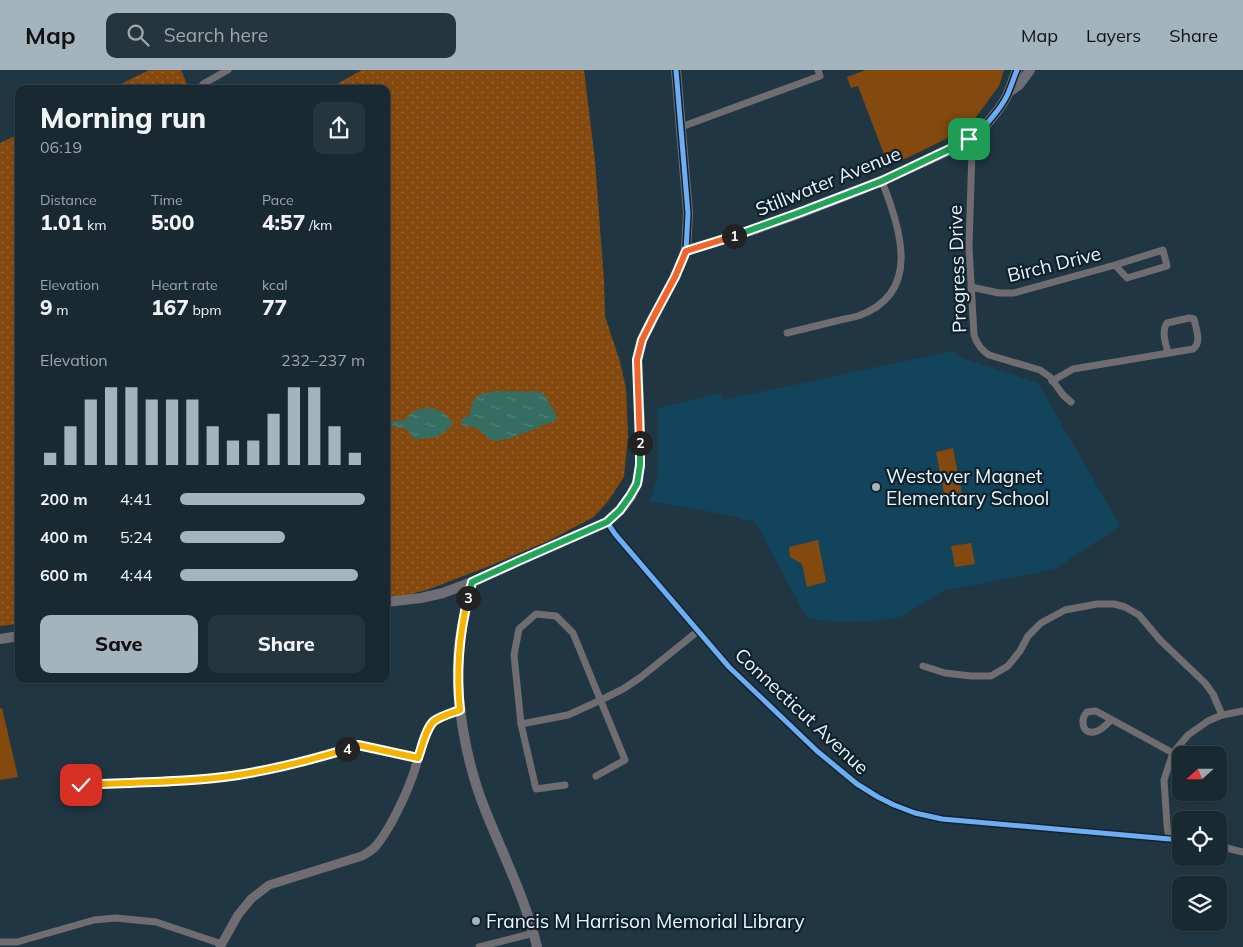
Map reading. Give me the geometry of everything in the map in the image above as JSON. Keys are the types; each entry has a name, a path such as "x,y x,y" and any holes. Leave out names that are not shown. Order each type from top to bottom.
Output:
{"main road":[{"path":"390,602 442,593 472,582 607,522 620,510 630,496 638,480 640,465 637,360 642,340 675,277 686,251 688,213 676,70"},
{"name":"Stillwater Avenue","path":"686,251 764,226 882,181 969,139 988,124 1009,92 1017,70"},
{"name":"Stillwater Avenue","path":"1009,92 1019,85 1030,70"},
{"path":"472,582 463,618 459,646 458,695 466,746 485,811 523,900 537,947"},
{"path":"0,639 15,637"}],"street":[{"path":"203,84 228,70"},
{"path":"681,127 819,73"},
{"name":"Progress Drive","path":"969,139 972,150 969,247 974,335 983,352 996,358 1040,370 1047,374 1062,395 1070,402"},
{"path":"787,333 859,316 882,304 896,286 901,268 901,248 895,217 882,181"},
{"name":"Birch Drive","path":"971,287 999,294 1014,293 1163,250 1167,266 1127,278 1115,265"},
{"path":"1052,381 1072,369 1168,353 1196,348 1198,340 1194,320 1189,318 1167,323 1164,326 1168,353"},
{"name":"Connecticut Avenue","path":"607,522 698,631 745,683 818,751 857,784 894,805 915,813 942,819 1172,839"},
{"path":"923,666 945,673 991,676 1008,666 1020,651 1028,636 1041,623 1065,610 1097,604 1114,604 1125,606 1139,615 1160,640 1205,683 1213,694 1222,715"},
{"path":"565,786 536,789 521,724 514,654 518,629 536,614 556,616 573,634 625,760 596,776"},
{"path":"521,724 568,715 623,689 641,677 698,631"},
{"path":"0,942 17,942 94,920 116,918 156,922 221,945 238,915 251,899 269,885 362,856 374,848 393,820 412,777 430,726 434,721 460,710"},
{"path":"1179,746 1196,728 1208,721 1222,715 1243,710"},
{"path":"1111,720 1172,752"},
{"path":"81,785 185,780 238,775 304,762 358,745 418,758"},
{"path":"1169,839 1166,825 1164,780 1172,756"},
{"path":"1227,848 1243,852"},
{"path":"480,947 534,933"}],"shaded area":[{"path":"149,70 181,70 187,85 119,85"},
{"path":"362,70 584,70 595,161 605,316 620,362 626,388 628,436 624,477 608,501 594,517 550,540 492,565 427,590 402,596 390,597 390,85 335,85"},
{"path":"866,70 1004,70 999,86 973,121 960,132 907,158 881,168 878,160 885,157 858,86 851,88 847,77"},
{"path":"15,136 15,624 0,626 0,143"},
{"name":"Westover Magnet Elementary School","path":"952,351 959,357 1038,383 1120,526 1056,568 945,590 900,617 873,621 837,622 807,618 754,520 747,521 739,517 650,501 658,473 658,408 722,393 723,400"},
{"path":"953,448 963,500 946,503 936,452"},
{"path":"818,540 826,582 807,587 802,564 790,557 789,547"},
{"path":"971,543 975,564 955,567 951,546"},
{"path":"2,708 18,777 0,780 0,709"}],"water":[{"path":"538,391 544,394 555,412 557,417 555,421 503,440 489,439 477,428 461,424 460,422 465,417 470,415 473,402 478,396 486,393"},
{"path":"423,408 433,408 441,411 453,424 437,437 415,439 406,429 390,426 390,422 405,420 411,413"}],"cycle path":[{"path":"472,582 607,522 620,510 631,496 637,484 640,465 637,360 642,340 675,277 686,251 688,213 676,70"},
{"path":"686,251 745,233 832,201 889,178 958,146 988,123 1007,96 1017,70"},
{"path":"607,522 615,534 729,667 817,751 857,784 878,797 915,813 942,819 1172,839"}],"place":[{"name":"Westover Magnet Elementary School","path":"876,487"},
{"name":"Francis M Harrison Memorial Library","path":"476,921"}],"route":[{"path":"81,785 185,780 238,775 304,762 358,745 418,758 424,739 434,721 460,710 458,695 459,646 463,618 472,582 607,522 620,510 630,496 638,480 640,465 637,360 642,340 675,277 686,251 764,226 882,181 969,139"}]}
